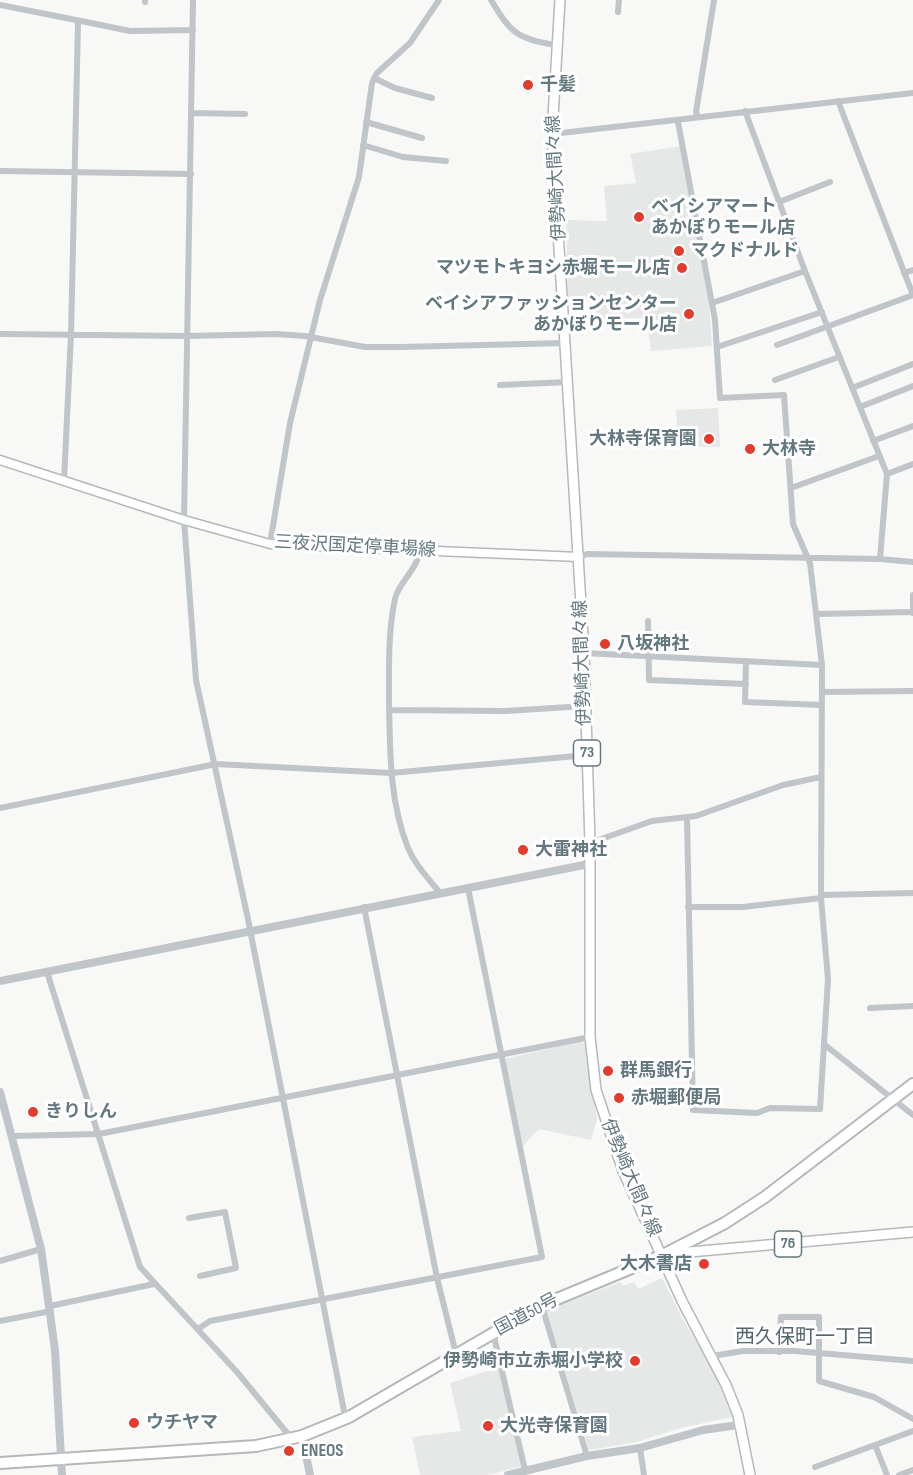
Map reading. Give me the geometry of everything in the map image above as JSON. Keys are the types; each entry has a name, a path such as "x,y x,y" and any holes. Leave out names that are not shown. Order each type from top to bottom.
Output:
{"highway":[{"name":"国道50号","path":"0,1463 256,1446 297,1437 349,1417 549,1302 663,1255 746,1211 913,1084"}],"main road":[{"name":"伊勢崎大間々線","path":"560,0 552,134 584,653 590,843 590,1037 596,1090 607,1131 623,1171 682,1301 726,1385 750,1475"},
{"name":"三夜沢国定停車場線","path":"0,460 184,520 270,544 579,557"},
{"name":"76","path":"663,1255 913,1232"}],"street":[{"path":"193,0 193,113 184,520 196,680 216,764 250,930 344,1410 349,1417"},
{"path":"270,544 285,446 311,338 333,257 359,177 374,78 410,43 438,0"},
{"path":"491,0 508,29 532,41 556,45"},
{"path":"618,12 619,0"},
{"path":"698,117 696,112 714,0"},
{"path":"0,5 130,31 193,30"},
{"path":"64,481 70,334 76,20"},
{"path":"374,78 395,88 432,98"},
{"path":"552,134 678,122 745,111 913,93"},
{"path":"777,345 913,295 838,101"},
{"path":"745,111 805,271 887,474 880,559"},
{"path":"193,113 245,114"},
{"path":"366,122 422,138"},
{"path":"678,122 712,303 720,398 784,395 793,524 808,559 817,614 823,692 821,896 828,964 825,1046 819,1109 770,1108 757,1113 693,1110 687,818"},
{"path":"363,145 404,157 446,161"},
{"path":"0,171 191,174"},
{"path":"779,202 830,182"},
{"path":"904,273 913,270"},
{"path":"712,303 805,271"},
{"path":"717,347 822,312"},
{"path":"0,334 187,336 276,334 382,347 566,343"},
{"path":"775,380 839,357"},
{"path":"852,388 913,364"},
{"path":"500,385 568,382"},
{"path":"860,407 912,389"},
{"path":"873,441 913,426"},
{"path":"791,488 879,456"},
{"path":"887,474 913,464"},
{"path":"420,551 409,576 395,597 389,673 391,773 393,792 408,848 416,863 440,892"},
{"path":"579,557 587,554 880,559 913,562"},
{"path":"817,614 913,613 913,595"},
{"path":"648,621 649,680 746,684"},
{"path":"584,653 649,654 822,665"},
{"path":"746,661 745,702 822,705"},
{"path":"823,692 913,691"},
{"path":"390,710 506,711 585,706"},
{"path":"0,808 216,764 391,773 587,755"},
{"path":"590,843 652,821 687,818 712,812 783,785 821,777"},
{"path":"0,981 590,864"},
{"path":"198,1329 210,1321 542,1257 468,888"},
{"path":"688,908 743,907 821,896 913,893"},
{"path":"364,908 437,1278 456,1354"},
{"path":"47,972 140,1267 297,1437 310,1475"},
{"path":"870,1008 913,1006"},
{"path":"12,1136 99,1134 590,1037"},
{"path":"825,1046 913,1115"},
{"path":"0,1092 41,1249 50,1309 62,1475"},
{"path":"189,1218 225,1212 236,1268 200,1276"},
{"path":"0,1261 41,1249"},
{"path":"0,1321 154,1284"},
{"path":"544,1313 587,1456"},
{"path":"779,1352 781,1317 819,1317 819,1381 874,1397 913,1419"},
{"path":"494,1337 525,1470"},
{"path":"712,1356 743,1351 820,1352 913,1361"},
{"path":"508,1475 587,1456 640,1448 704,1430 738,1425"},
{"path":"815,1467 913,1431"},
{"path":"875,1445 887,1475"},
{"path":"640,1448 644,1475"},
{"path":"899,1475 913,1470"}],"shaded area":[{"path":"681,146 709,303 712,346 651,351 647,322 641,318 595,319 595,299 568,299 566,220 607,221 604,186 636,183 630,154"},
{"path":"718,408 720,447 689,447 686,440 678,440 676,410"},
{"path":"581,1041 586,1046 597,1119 591,1140 539,1129 522,1147 504,1059"},
{"name":"伊勢崎市立赤堀小学校","path":"662,1278 686,1325 712,1366 732,1417 681,1428 633,1443 589,1450 546,1310 621,1282 623,1286 634,1282 638,1289"},
{"path":"500,1367 522,1466 488,1475 420,1475 412,1437 461,1431 450,1383"}],"place":[{"name":"千髪","path":"528,85"},
{"name":"ベイシアマート あかぼりモール店","path":"639,217"},
{"name":"マクドナルド","path":"679,251"},
{"name":"マツモトキヨシ赤堀モール店","path":"682,268"},
{"name":"ベイシアファッションセンター あかぼりモール店","path":"689,314"},
{"name":"大林寺保育園","path":"709,439"},
{"name":"大林寺","path":"750,449"},
{"name":"八坂神社","path":"605,644"},
{"name":"大雷神社","path":"523,850"},
{"name":"群馬銀行","path":"608,1071"},
{"name":"赤堀郵便局","path":"619,1098"},
{"name":"きりしん","path":"33,1112"},
{"name":"大木書店","path":"704,1264"},
{"name":"伊勢崎市立赤堀小学校","path":"635,1361"},
{"name":"ウチヤマ","path":"134,1423"},
{"name":"大光寺保育園","path":"488,1426"},
{"name":"ENEOS","path":"289,1451"}],"district":[{"name":"西久保町一丁目","path":"805,1338"}]}
